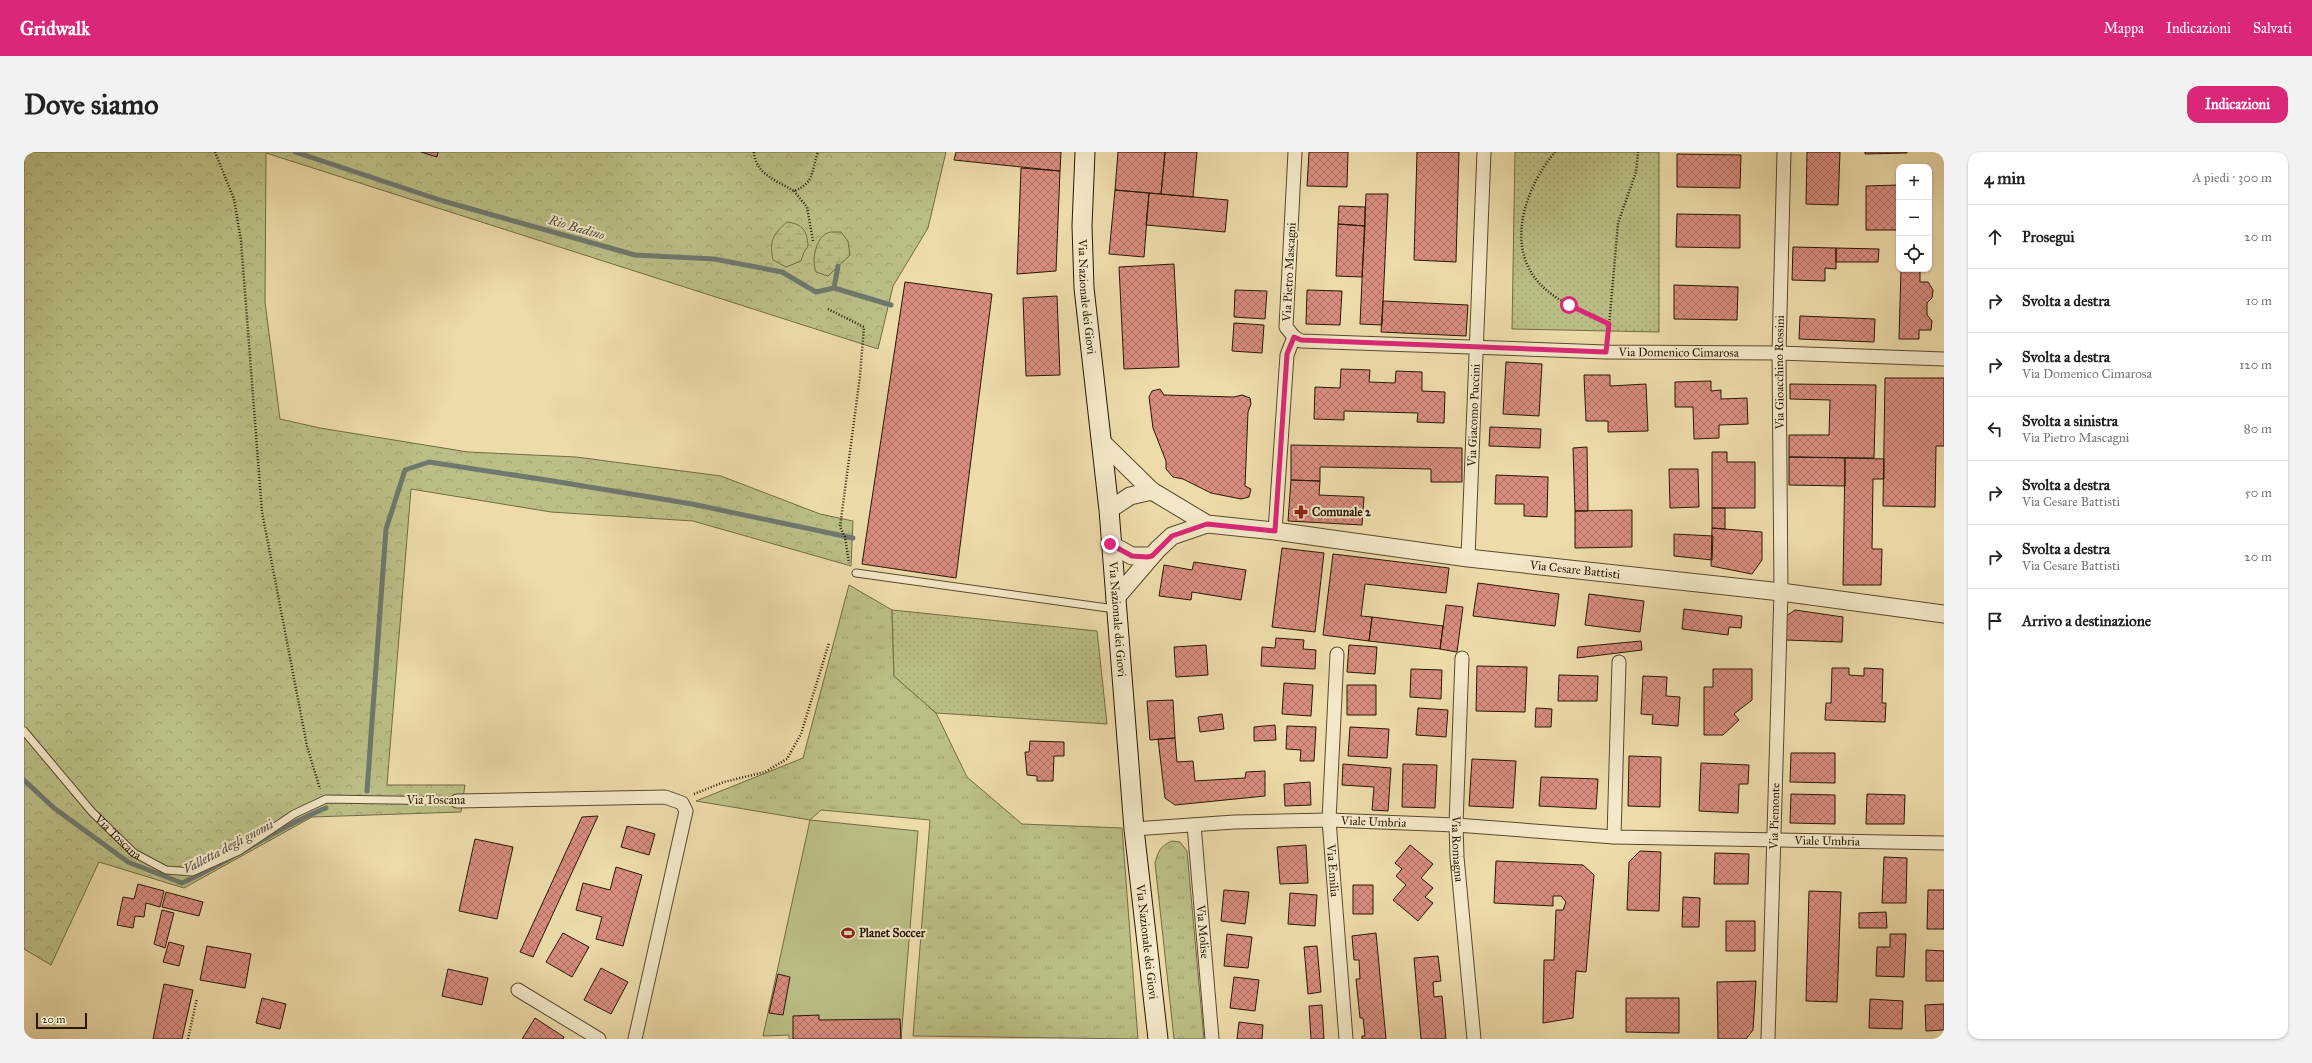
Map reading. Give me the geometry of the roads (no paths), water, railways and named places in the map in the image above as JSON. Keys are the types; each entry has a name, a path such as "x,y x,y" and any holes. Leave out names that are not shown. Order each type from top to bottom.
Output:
{"main road":[{"name":"Via Nazionale dei Giovi","path":"1084,152 1082,226 1084,288 1109,510 1110,544 1134,830 1158,1039"}],"street":[{"name":"Via Pietro Mascagni","path":"1275,531 1287,354 1294,337 1286,327 1295,152"},
{"name":"Via Giacomo Puccini","path":"1468,558 1478,346 1484,152"},
{"name":"Via Gioacchino Rossini","path":"1780,592 1780,352 1784,152"},
{"name":"Via Domenico Cimarosa","path":"1294,337 1301,340 1606,352 1780,352 1944,359"},
{"name":"Via Cesare Battisti","path":"1102,442 1152,492 1207,524 1275,531 1468,558 1780,592 1944,614"},
{"path":"1109,510 1130,496 1152,492"},
{"name":"Via Cesare Battisti","path":"1115,604 1152,556 1172,536 1207,524"},
{"path":"1110,544 1132,556 1152,556"},
{"name":"Via Piemonte","path":"1768,1039 1772,839 1780,592"},
{"name":"Via Emilia","path":"1337,654 1330,820 1346,1039"},
{"name":"Via Romagna","path":"1462,658 1456,825 1457,857 1474,1039"},
{"path":"1614,837 1619,662"},
{"name":"Via Toscana","path":"457,801 665,797 682,803 686,811 635,1039"},
{"name":"Viale Umbria","path":"1134,830 1234,822 1330,820 1456,825 1614,837 1944,843"},
{"name":"Via Molise","path":"1194,825 1212,1039"},
{"path":"518,990 598,1039"}],"lane":[{"path":"856,573 1115,604"},
{"name":"Via Toscana","path":"24,731 92,812 134,854 166,870 192,872 239,851 294,814 326,799 457,801"}],"waterway":[{"name":"Rio Badino","path":"295,152 443,201 635,255 714,259 782,272 816,292 834,288 838,266"},
{"path":"834,288 891,305"},
{"path":"367,791 386,529 405,470 429,462 692,504 853,538"},
{"name":"Valletta degli gnomi","path":"24,780 54,808 128,862 182,883 218,865 289,825 326,808"}],"place":[{"name":"Comunale 2","path":"1301,512"},
{"name":"Planet Soccer","path":"848,933"}]}
